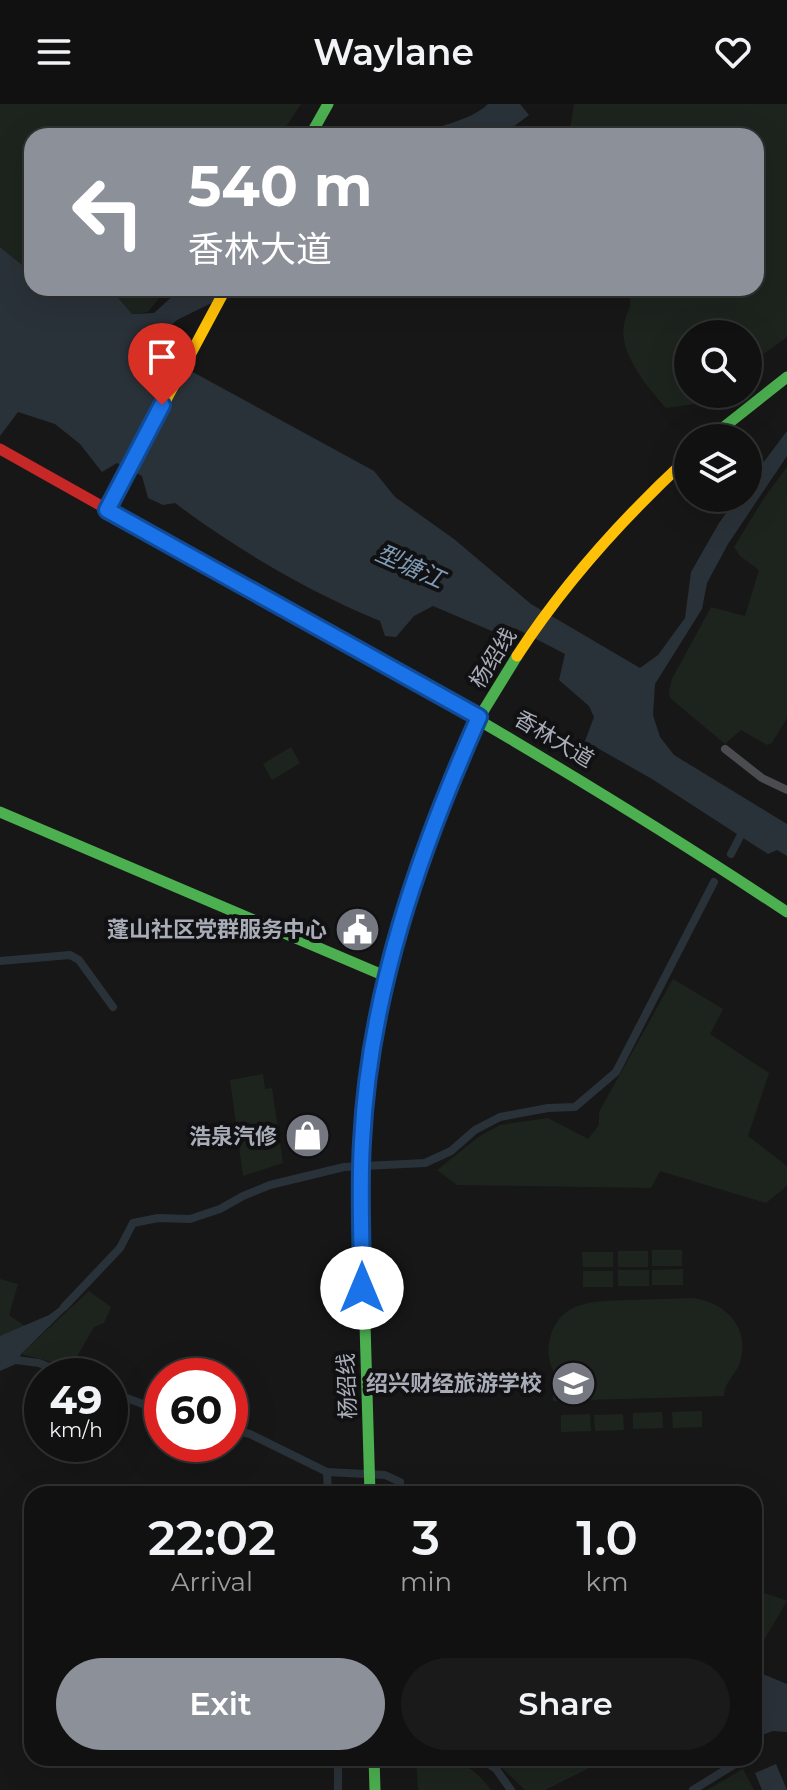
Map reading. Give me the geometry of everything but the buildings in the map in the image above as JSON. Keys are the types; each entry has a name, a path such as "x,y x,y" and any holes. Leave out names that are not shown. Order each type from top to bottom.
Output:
{"main road":[{"path":"314,128 328,104"},
{"path":"107,510 222,296"},
{"path":"728,424 787,377"},
{"name":"香林大道","path":"0,449 479,717 700,852 787,912"},
{"name":"杨绍线","path":"370,1486 362,1288 362,1159 371,1055 385,976 403,914 460,759 479,717 553,603 599,546 646,495 674,470"},
{"path":"0,812 385,976"},
{"path":"374,1766 375,1790"}],"street":[{"path":"725,749 762,778 787,790"}],"shaded area":[{"path":"0,104 301,104 285,128 24,128 24,266 0,247"},
{"path":"574,104 787,104 787,337 762,355 762,320 674,320 674,407 666,408 636,370 626,347 623,335 629,296 764,296 764,128 570,128"},
{"path":"117,296 161,296 148,312 132,314"},
{"path":"787,467 787,718 772,743 767,745 741,730 725,744 670,698 669,692 672,679 711,607 745,616 759,570 740,556 734,547 755,512 762,512 764,498"},
{"path":"291,747 300,763 272,780 263,764"},
{"path":"673,979 723,1009 710,1034 769,1073 748,1136 787,1166 787,1186 766,1203 660,1171 651,1188 457,1185 437,1170 480,1136 500,1125 548,1118 588,1139 599,1125 599,1112"},
{"path":"263,1074 265,1089 272,1088 283,1163 243,1176 230,1080"},
{"path":"652,1250 682,1250 682,1266 652,1266"},
{"path":"618,1251 648,1251 648,1267 618,1267"},
{"path":"582,1252 613,1252 613,1267 583,1267"},
{"path":"683,1269 683,1285 652,1285 652,1270"},
{"path":"618,1270 649,1270 649,1286 618,1286"},
{"path":"583,1271 613,1271 613,1287 583,1287"},
{"path":"0,1279 18,1284 9,1315 26,1327 0,1336"},
{"path":"89,1291 111,1307 104,1323 94,1327 76,1358 36,1358 21,1354"},
{"path":"693,1298 725,1311 733,1319 742,1338 740,1362 724,1396 553,1401 553,1390 567,1389 551,1366 550,1339 562,1316 571,1309 593,1302"},
{"path":"702,1411 702,1427 673,1428 672,1412"},
{"path":"662,1412 663,1428 633,1429 633,1413"},
{"path":"590,1414 591,1431 561,1432 561,1415"},
{"path":"623,1414 624,1430 595,1431 594,1415"},
{"path":"762,1592 787,1601 762,1643"},
{"path":"416,1766 465,1766 475,1772 491,1790 418,1790"},
{"path":"500,1766 593,1766 545,1790 525,1790"},
{"path":"743,1769 754,1790 707,1790"}],"water":[{"path":"488,104 520,104 529,115 512,128 437,128"},
{"name":"型塘江","path":"0,247 24,266 24,296 117,296 132,314 154,313 173,296 226,296 177,320 163,333 163,349 169,359 374,471 395,497 454,539 531,604 640,668 658,655 685,618 691,572 719,523 727,512 749,512 707,583 702,609 655,684 653,715 660,737 674,755 787,824 787,856 777,850 768,854 652,779 585,741 594,717 589,706 559,680 565,654 515,628 494,632 433,606 414,616 396,637 385,636 380,621 274,568 175,503 163,505 148,498 142,476 117,463 102,472 80,444 55,424 18,412 0,436"},
{"path":"787,431 787,456 762,493 762,464"},
{"path":"69,1300 72,1304 21,1354 18,1363 0,1371 0,1336 49,1315"},
{"path":"762,1674 787,1684 787,1732 773,1731 762,1735"},
{"path":"776,1764 787,1790 762,1790 755,1773"}],"waterway":[{"path":"731,854 743,831"},
{"path":"64,1307 120,1248 133,1223 158,1218 190,1219 220,1209 270,1185 344,1167 425,1163 451,1151 475,1130 500,1117 548,1108 575,1107 616,1072 714,882"},
{"path":"0,961 70,955 79,960 113,1007"},
{"path":"0,1358 24,1361"},
{"path":"128,1399 144,1404"},
{"path":"248,1434 327,1472 328,1486"},
{"path":"327,1472 385,1475 400,1482"},
{"path":"762,1727 766,1722"},
{"path":"338,1766 338,1790"},
{"path":"492,1766 511,1790"},
{"path":"693,1790 732,1766"}],"traffic: fast":[{"path":"314,128 328,104"},
{"path":"728,424 787,377"},
{"path":"235,581 514,741 787,912"},
{"path":"370,1486 361,1188 364,1107 374,1035 400,930 449,790 482,713 517,656"},
{"path":"0,812 385,976"},
{"path":"374,1766 375,1790"}],"traffic: slow":[{"path":"107,510 222,296"},
{"path":"517,656 555,602 596,552 674,472"}],"traffic: jam":[{"path":"0,449 235,581"}],"place":[{"name":"蓬山社区党群服务中心","path":"358,929"},
{"name":"浩泉汽修","path":"308,1136"},
{"name":"绍兴财经旅游学校","path":"573,1383"}],"route":[{"path":"162,405 107,510 479,717 460,759 403,914 385,976 371,1055 362,1142 362,1288"}]}
